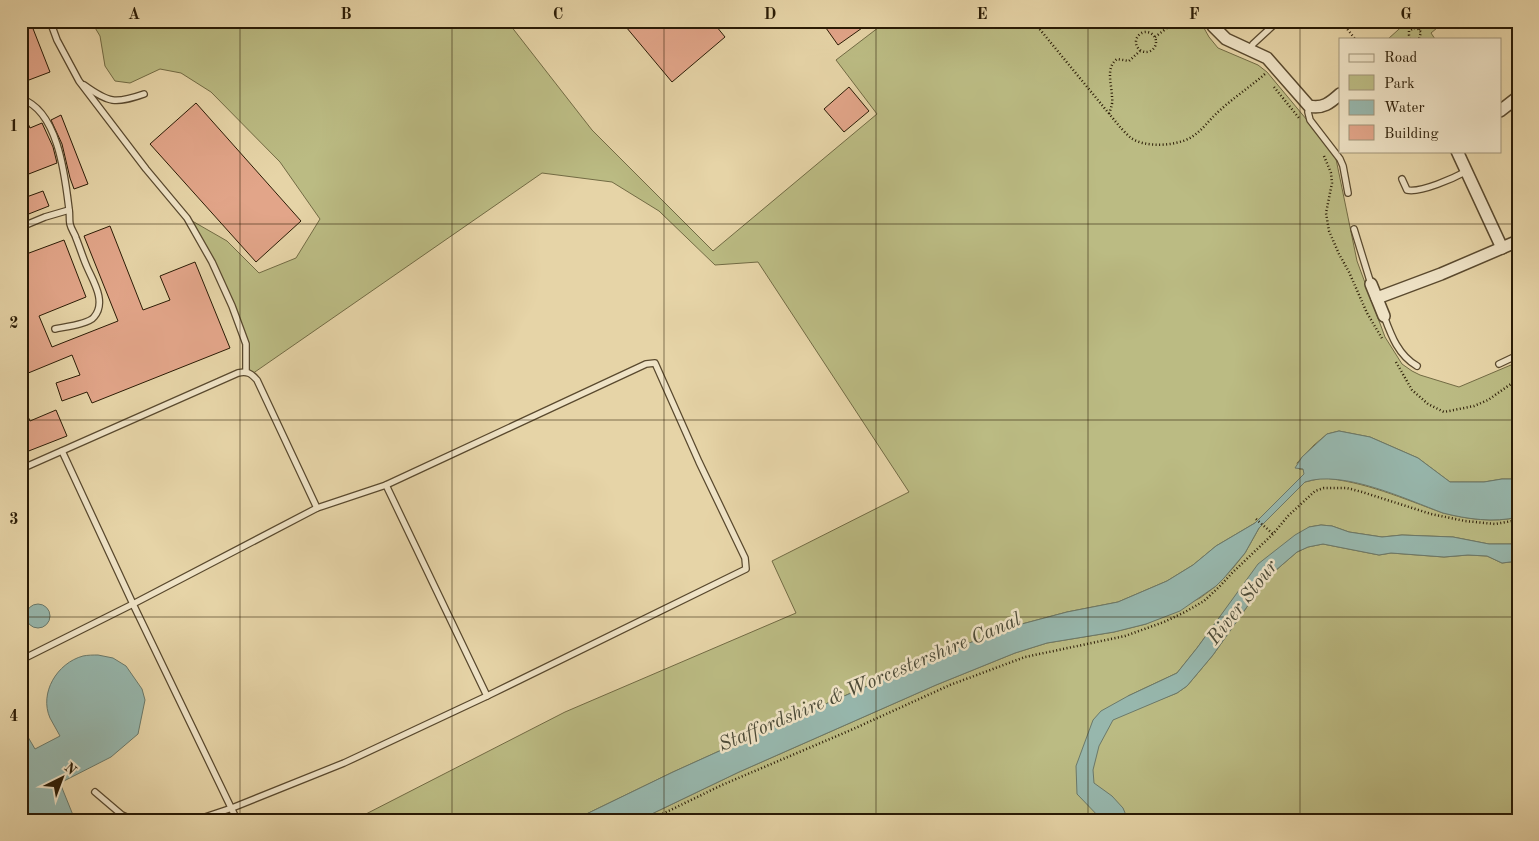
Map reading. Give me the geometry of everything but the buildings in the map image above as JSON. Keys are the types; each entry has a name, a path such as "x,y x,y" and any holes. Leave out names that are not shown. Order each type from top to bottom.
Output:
{"street":[{"path":"1210,21 1226,39 1267,58 1309,106 1321,107 1339,95"},
{"path":"1502,109 1518,97"},
{"path":"1458,152 1502,248"},
{"path":"1377,298 1442,274 1518,241"},
{"path":"1371,284 1384,316"}],"lane":[{"path":"50,21 60,47 79,81 186,218 212,262 232,306 246,344 246,371"},
{"path":"1250,50 1253,44 1278,21"},
{"path":"79,81 105,99 127,100 144,94"},
{"path":"21,100 36,106 44,115 56,140 70,224 99,300 99,308 94,318 88,322 55,329"},
{"path":"1309,106 1310,120 1343,166 1348,193"},
{"path":"1402,179 1408,190 1414,191 1468,172"},
{"path":"21,227 69,210"},
{"path":"1354,229 1371,284"},
{"path":"1384,316 1393,340 1410,362 1417,366"},
{"path":"1499,364 1518,355"},
{"path":"21,660 318,508 386,485 646,364 655,363 699,462 745,558 746,569 344,764 232,808 196,820"},
{"path":"21,469 238,372 246,371 257,380 318,508"},
{"path":"62,451 237,820"},
{"path":"386,485 486,696"},
{"path":"95,792 122,815 133,820"}],"path":[{"path":"1033,21 1120,127 1140,142 1161,145 1175,144 1190,138 1274,65"},
{"path":"1155,37 1167,28 1171,21"},
{"path":"1340,21 1354,38"},
{"path":"1419,30 1426,21"},
{"path":"1410,38 1409,33 1411,30 1414,28 1419,30"},
{"path":"1419,30 1421,34 1419,38"},
{"path":"1142,32 1151,33 1155,37 1156,46 1151,51 1144,53 1140,50 1135,43 1137,37 1142,32"},
{"path":"1109,114 1112,101 1110,75 1112,64 1118,59 1129,61 1140,50"},
{"path":"650,820 722,784 860,726 950,685 1025,658 1125,636 1164,622 1204,601 1273,534 1288,516 1316,491 1324,488 1347,488 1431,514 1465,521 1495,524 1518,520"},
{"path":"1256,519 1273,534"}],"green space":[{"path":"91,21 507,21 592,130 713,251 877,114 836,60 887,21 1200,21 1218,48 1258,65 1267,72 1307,120 1336,159 1357,261 1385,337 1402,364 1420,375 1459,387 1518,362 1518,479 1450,482 1418,458 1370,437 1339,431 1327,434 1297,463 1299,469 1303,469 1305,474 1255,523 1216,546 1193,565 1167,581 1118,602 1067,612 1003,629 779,724 574,820 363,820 362,816 565,712 796,613 772,561 909,492 758,262 715,265 659,211 612,182 542,173 252,374 246,371 246,344 232,306 187,218 227,241 259,273 296,258 320,219 280,162 211,92 181,73 160,69 130,83 115,81 105,66 100,36"},
{"path":"1408,21 1435,21 1437,28 1431,33 1434,38 1389,38"},
{"path":"1322,478 1368,487 1443,513 1461,517 1480,520 1500,520 1518,517 1518,540 1511,544 1489,544 1453,537 1402,535 1382,537 1349,532 1332,526 1309,527 1240,590 1177,673 1128,696 1126,713 1177,693 1187,686 1213,655 1268,577 1297,552 1308,547 1323,544 1379,555 1391,553 1444,557 1468,555 1487,556 1502,563 1518,561 1518,820 639,820 739,772 936,685 1015,653 1047,643 1114,632 1146,624 1200,598 1216,586 1233,568 1245,553 1259,528 1305,482"}],"water":[{"path":"1339,431 1370,437 1418,458 1450,482 1518,479 1518,517 1500,520 1480,520 1461,517 1443,513 1394,494 1356,483 1320,479 1305,482 1259,528 1245,553 1224,578 1216,586 1180,611 1146,624 1114,632 1047,643 1015,653 936,685 739,772 639,820 574,820 779,724 1003,629 1067,612 1118,602 1167,581 1193,565 1216,546 1255,523 1304,474 1303,469 1295,468 1302,457 1327,434"},
{"name":"River Stour","path":"1321,525 1382,537 1402,535 1453,537 1489,544 1511,544 1518,540 1518,561 1502,563 1487,556 1468,555 1444,557 1391,553 1379,555 1323,544 1308,547 1297,552 1268,577 1213,655 1187,686 1177,693 1113,720 1099,746 1093,770 1094,783 1112,796 1123,808 1128,820 1102,820 1077,794 1076,766 1093,720 1101,711 1177,673 1258,564 1295,535 1309,527"},
{"path":"38,604 47,607 50,616 47,625 38,628 29,625 26,616 29,607"},
{"path":"98,655 113,658 126,666 142,689 145,700 138,734 111,757 60,783 75,820 21,820 21,725 35,749 60,736 47,708 49,689 53,680 65,665 74,660 83,656"}],"water label":[{"name":"Staffordshire & Worcestershire Canal","path":"870,683"}]}
